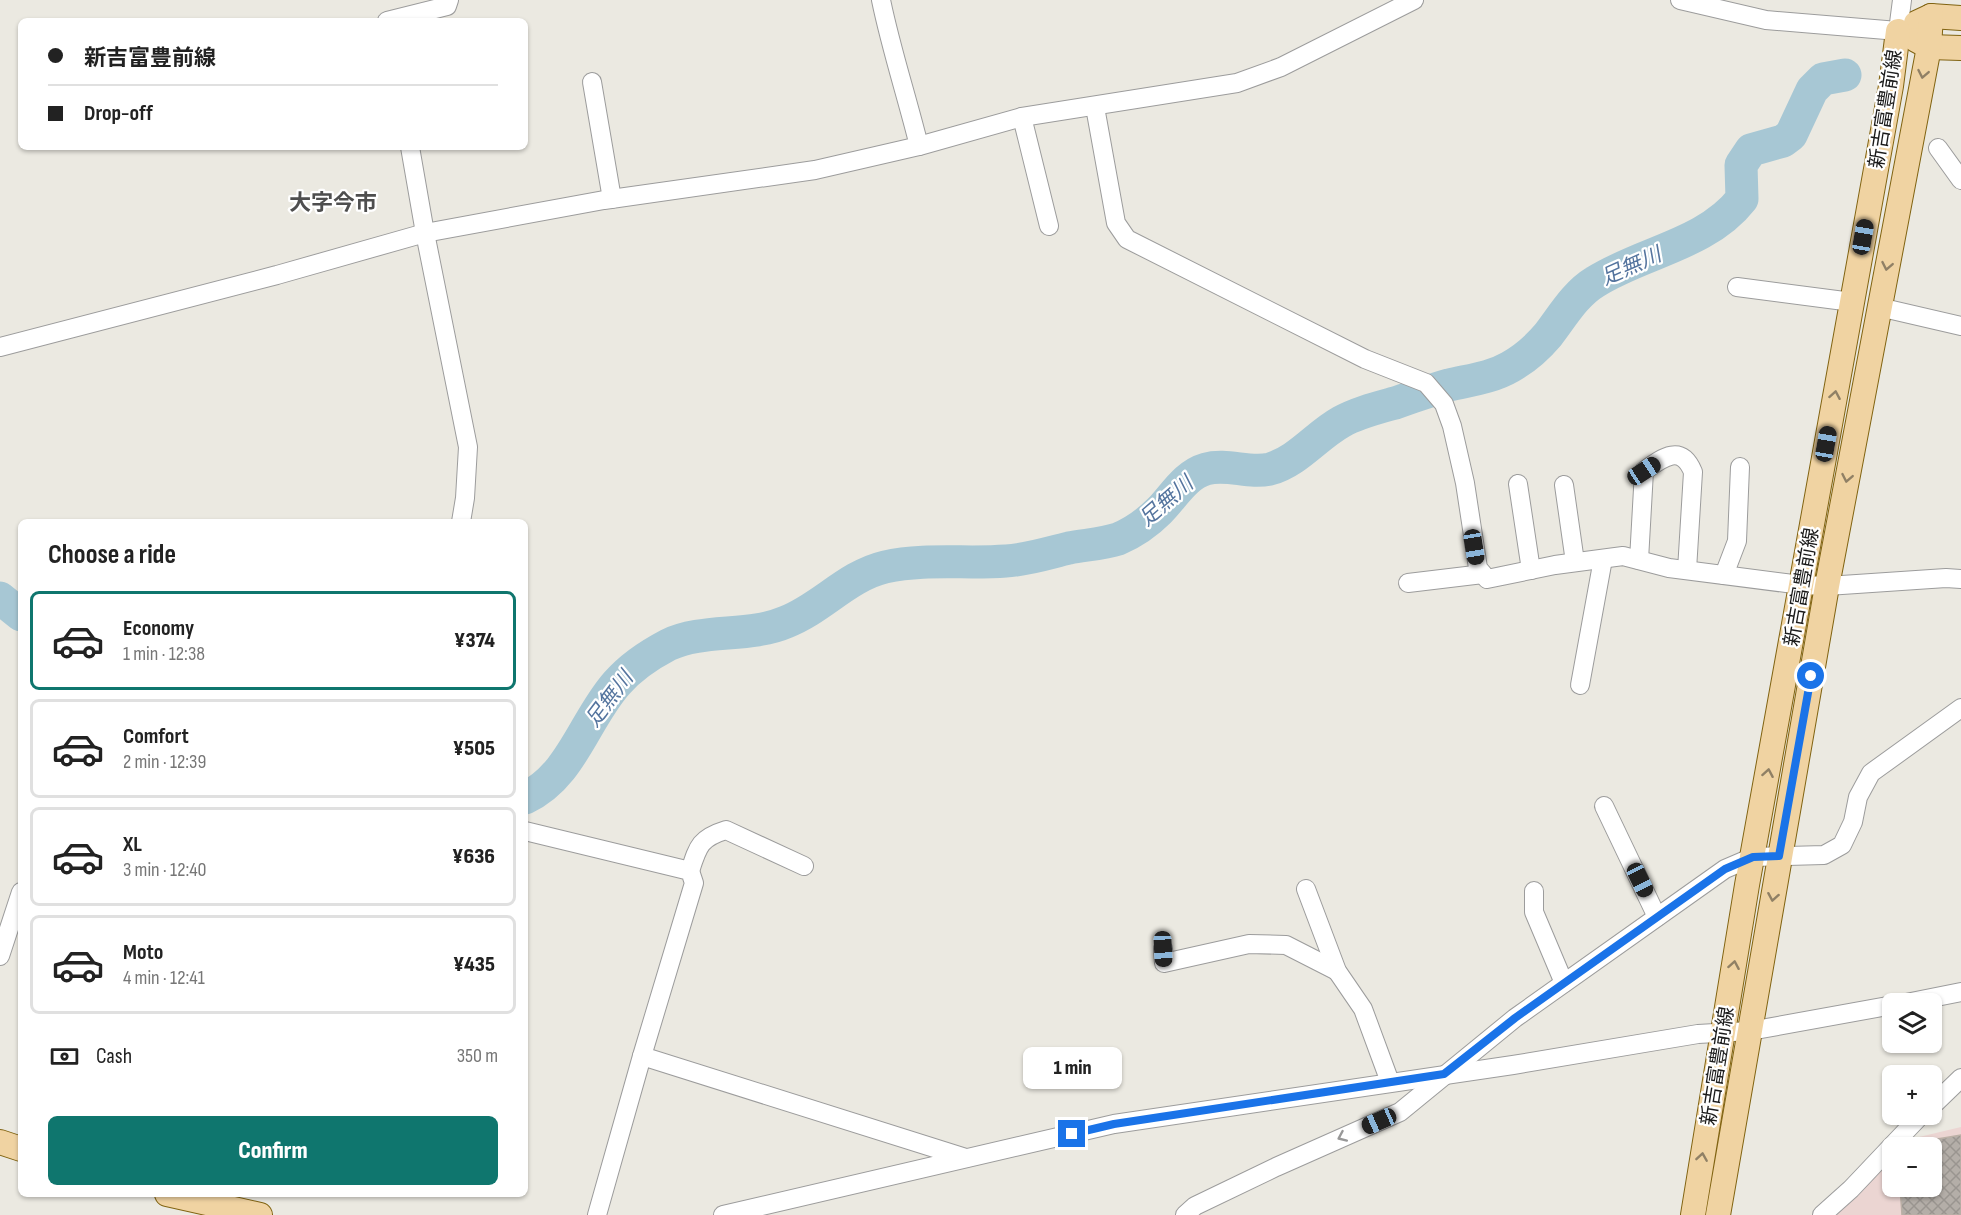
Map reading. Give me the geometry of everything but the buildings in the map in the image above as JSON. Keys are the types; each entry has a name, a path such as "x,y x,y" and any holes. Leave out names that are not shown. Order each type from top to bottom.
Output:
{"main road":[{"name":"新吉富豊前線","path":"1693,1215 1722,1033 1898,31 1932,8"},
{"name":"新吉富豊前線","path":"1932,8 1961,18"},
{"name":"新吉富豊前線","path":"1718,1215 1827,586 1929,47 1932,8"},
{"name":"新吉富豊前線","path":"1898,31 1929,47 1961,48"},
{"path":"0,1142 18,1148"},
{"path":"180,1197 260,1215"}],"street":[{"path":"399,18 447,6 450,0"},
{"path":"881,0 890,42 907,95 919,146"},
{"path":"0,347 277,275 425,233 612,199 815,170 919,146 1022,117 1237,83 1281,67 1414,0"},
{"path":"1680,0 1766,20 1898,31 1902,0"},
{"path":"592,82 612,199"},
{"path":"1095,107 1116,223 1127,239 1365,359 1426,383 1444,404 1452,426 1465,483 1478,568 1487,579 1575,562 1623,556 1669,568 1801,585 1827,586 1961,579"},
{"path":"1022,117 1049,226"},
{"path":"1938,148 1961,180"},
{"path":"411,150 468,447 462,519"},
{"path":"1737,287 1852,302"},
{"path":"1879,307 1961,326"},
{"path":"1639,560 1644,471 1667,455 1682,457 1688,461 1693,472 1687,570"},
{"path":"1724,575 1737,541 1740,468"},
{"path":"1518,484 1531,570"},
{"path":"1564,484 1575,562"},
{"path":"1581,685 1603,559"},
{"path":"1408,583 1483,574"},
{"path":"1185,1215 1195,1206 1276,1167 1400,1112 1515,1018 1725,869 1753,857 1824,855 1842,845 1853,822 1858,797 1871,773 1961,708"},
{"path":"1604,806 1657,917"},
{"path":"597,1215 694,883 690,871 699,846 710,835 726,830 804,866"},
{"path":"528,832 690,871"},
{"path":"1306,890 1337,971 1363,1009 1390,1082"},
{"path":"1534,891 1534,912 1564,983"},
{"path":"0,956 18,901"},
{"path":"1163,949 1164,963 1250,944 1286,945 1337,971"},
{"path":"1942,996 1961,992"},
{"path":"723,1215 1114,1124 1513,1065 1698,1034 1750,1031 1882,1007"},
{"path":"642,1056 967,1158"},
{"path":"1942,1096 1961,1078"},
{"path":"1822,1215 1851,1189 1912,1125"}],"shaded area":[{"path":"1961,1127 1961,1215 1829,1215 1882,1156 1882,1197 1942,1197 1942,1137 1919,1137"}],"waterway":[{"name":"足無川","path":"528,796 555,776 595,713 622,677 668,645 696,636 757,630 786,622 811,609 859,577 885,567 930,562 1014,560 1118,539 1150,519 1186,481 1199,472 1214,467 1270,469 1289,460 1332,428 1354,416 1442,387 1503,371 1525,357 1539,344 1575,299 1595,282 1692,238 1727,215 1742,199 1741,165 1751,150 1783,141 1791,135 1812,90 1823,79 1845,75"},
{"name":"足無川","path":"0,598 18,613"}],"district":[{"name":"大字今市","path":"333,202"}],"route":[{"path":"1072,1134 1114,1124 1444,1074 1515,1018 1725,869 1753,857 1779,856 1811,676"}]}
